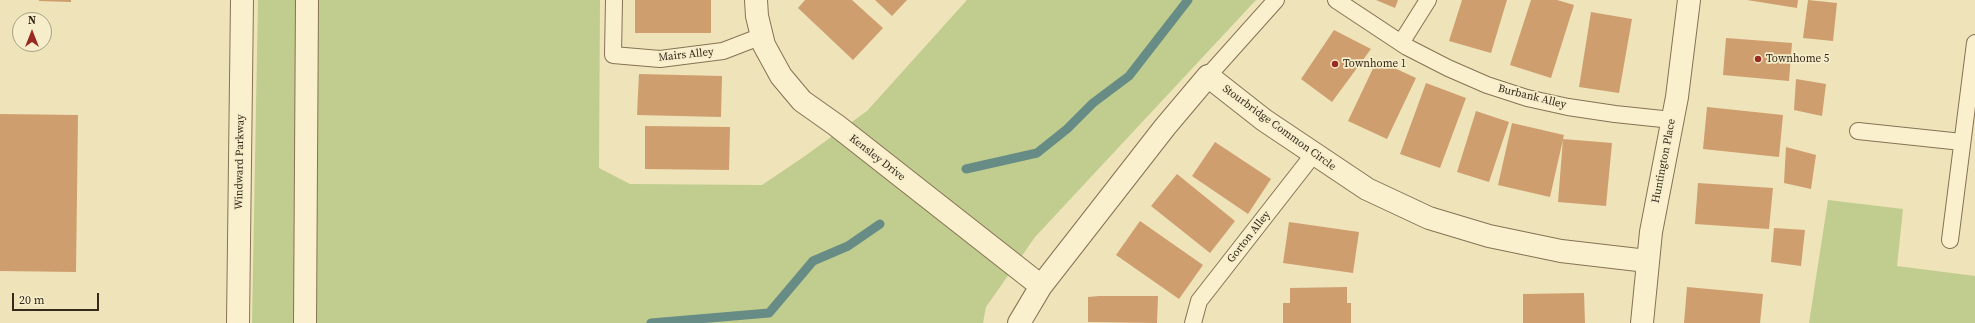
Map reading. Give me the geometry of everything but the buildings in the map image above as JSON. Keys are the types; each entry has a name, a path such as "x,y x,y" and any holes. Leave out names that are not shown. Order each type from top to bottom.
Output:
{"street":[{"name":"Windward Parkway","path":"238,323 242,0"},
{"path":"305,323 307,0"},
{"name":"Kensley Drive","path":"756,0 757,16 764,45 781,76 802,101 836,125 1041,286"},
{"name":"Huntington Place","path":"1642,323 1651,232 1672,120 1689,0"},
{"path":"1019,323 1041,286 1165,127 1208,76"},
{"name":"Stourbridge Common Circle","path":"1208,76 1313,154 1367,189 1429,218 1488,236 1561,251 1647,261"}],"lane":[{"name":"Mairs Alley","path":"614,0 613,55 660,59 723,51 762,36"},
{"path":"1208,76 1276,0"},
{"name":"Burbank Alley","path":"1336,0 1401,43 1448,68 1487,85 1527,98 1615,114 1672,120"},
{"path":"1401,43 1428,0"},
{"path":"1950,240 1975,43"},
{"path":"1858,131 1962,142"},
{"name":"Gorton Alley","path":"1193,323 1199,301 1313,154"}],"green space":[{"path":"258,0 600,0 599,168 630,184 762,185 867,111 967,0 1256,0 1035,237 986,307 983,323 252,323"},
{"path":"1828,200 1903,209 1897,266 1975,276 1975,323 1809,323"}],"waterway":[{"path":"966,169 1037,153 1067,129 1093,103 1129,76 1188,0"},
{"path":"651,323 769,313 813,261 848,246 880,224"}],"place":[{"name":"Townhome 5","path":"1758,59"},
{"name":"Townhome 1","path":"1335,64"}]}
